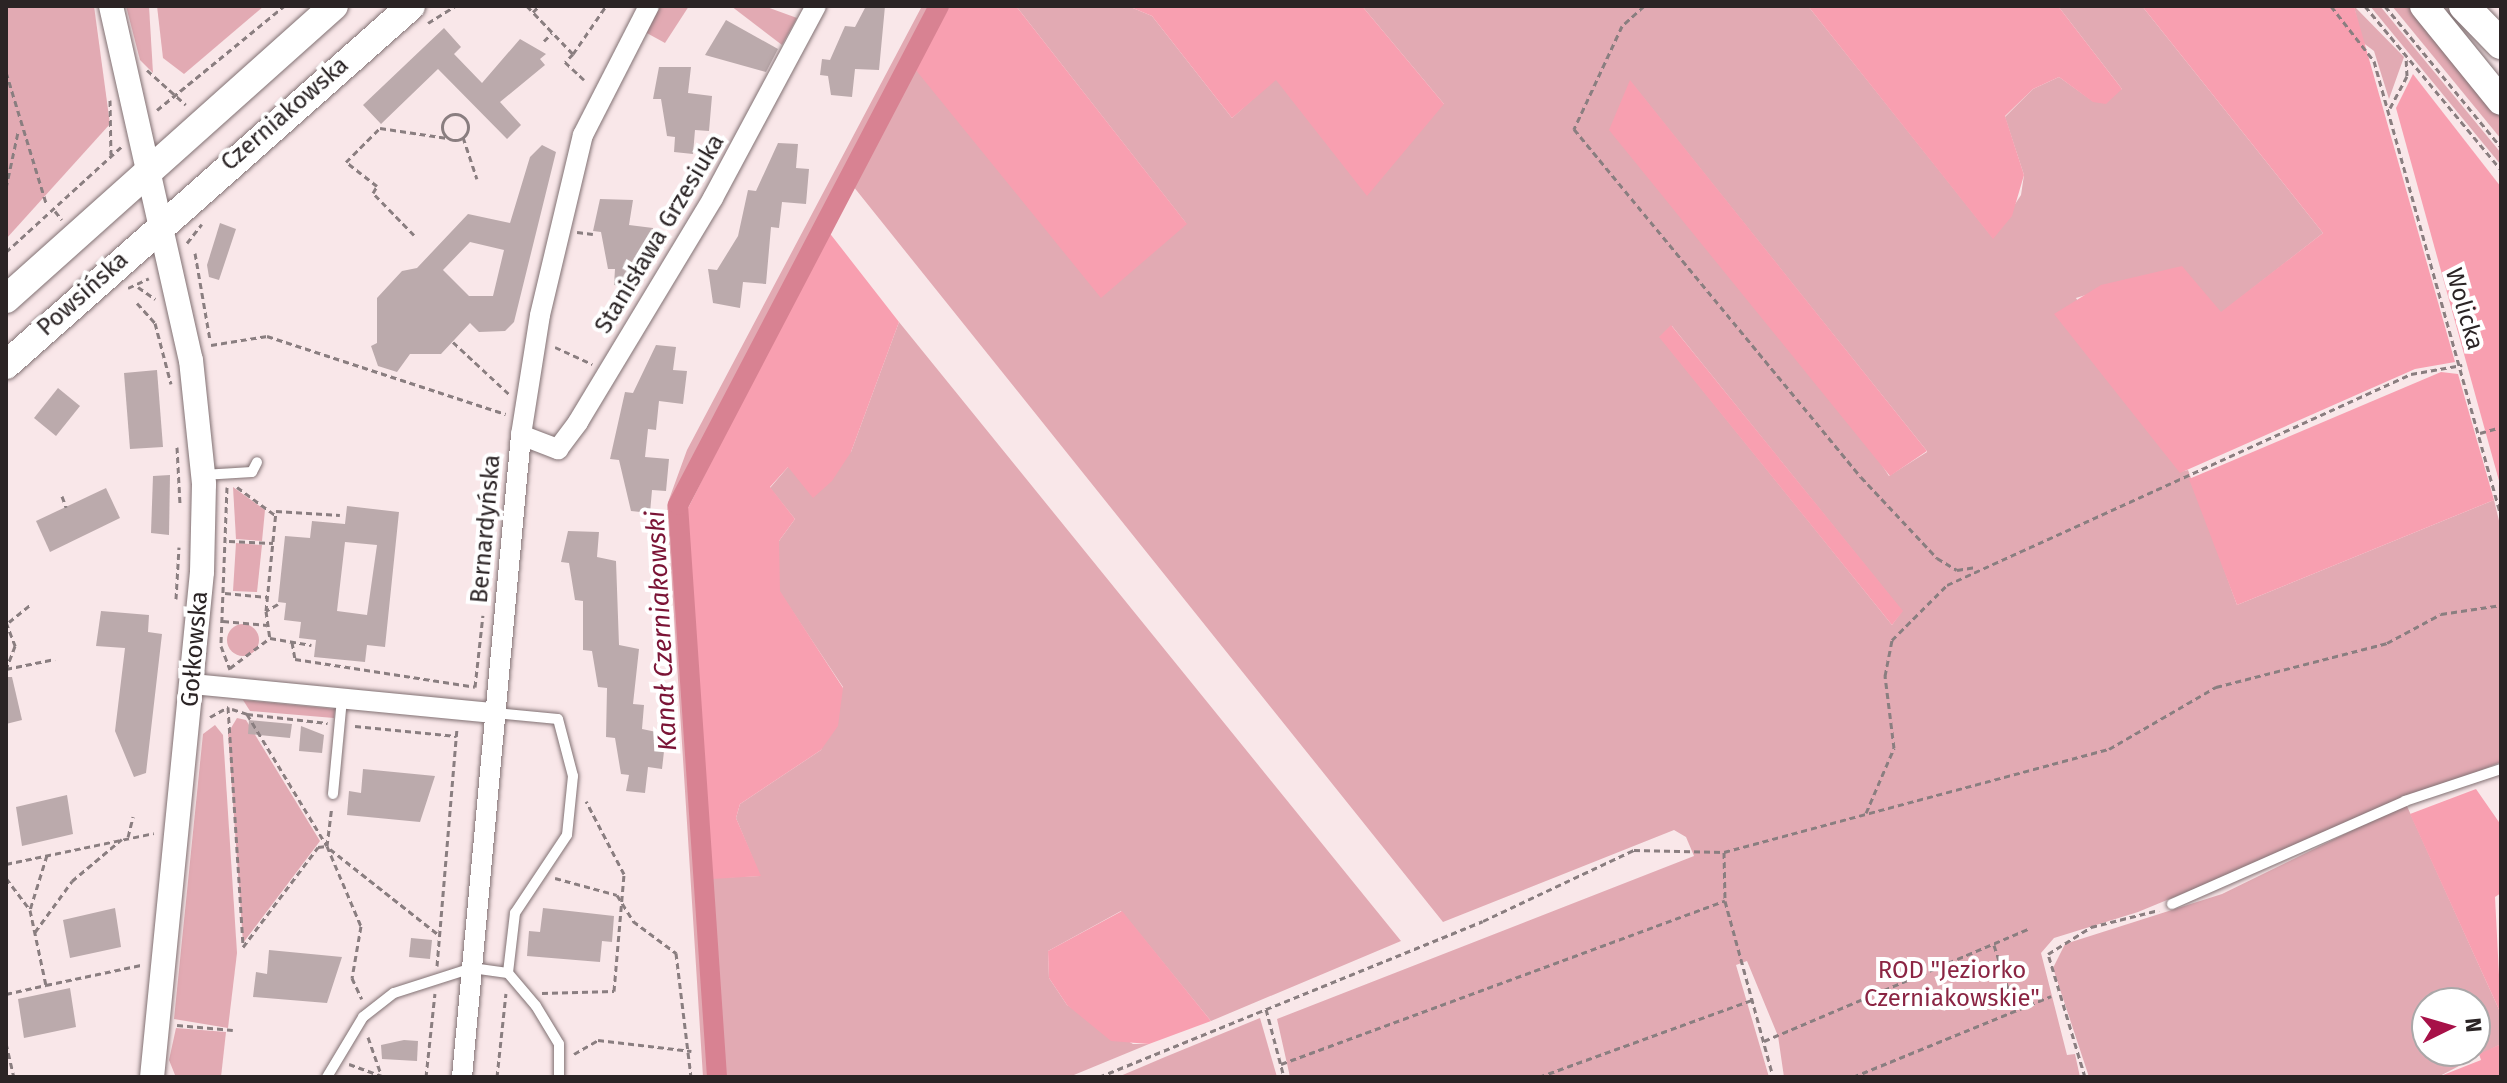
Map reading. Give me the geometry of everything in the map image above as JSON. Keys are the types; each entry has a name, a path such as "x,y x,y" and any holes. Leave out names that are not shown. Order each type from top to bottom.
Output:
{"main road":[{"name":"Czerniakowska","path":"149,169 334,6"},
{"name":"Czerniakowska","path":"161,223 411,6"},
{"path":"2424,6 2501,101"},
{"path":"2464,6 2501,42"},
{"path":"2474,6 2501,42"},
{"name":"Powsińska","path":"6,299 149,169"},
{"name":"Powsińska","path":"6,365 161,223"}],"street":[{"name":"Gołkowska","path":"111,6 215,478 152,1077"},
{"name":"Bernardyńska","path":"462,1077 523,421 536,341 583,135 649,6"},
{"name":"Stanisława Grzesiuka","path":"523,421 558,449 608,371 816,6"},
{"path":"192,684 343,696 495,713"}],"lane":[{"path":"215,478 252,472 257,462"},
{"path":"333,794 343,696"},
{"path":"495,713 558,719 573,776 567,835 543,876 515,913 508,973"},
{"path":"2172,904 2405,801 2501,769"},
{"path":"327,1077 334,1059 369,1013 436,975 472,968 508,973 553,1031 560,1062 559,1077"}],"path":[{"path":"162,105 284,6"},
{"path":"527,6 573,54"},
{"path":"533,12 539,6"},
{"path":"584,80 565,62 606,6"},
{"path":"1644,6 1622,26 1574,129 1861,477 1937,558 1957,570 1977,567"},
{"name":"Wolicka","path":"2331,6 2374,61 2462,365 2501,516"},
{"path":"2365,6 2501,170"},
{"path":"2385,6 2501,147"},
{"path":"6,8 6,47"},
{"path":"544,41 553,33"},
{"path":"2390,112 2407,76 2406,56"},
{"path":"6,72 18,128 46,203"},
{"path":"111,156 106,112 126,72"},
{"path":"176,95 188,107"},
{"path":"447,138 443,122 457,114 468,126 463,137 477,179"},
{"path":"6,188 18,128"},
{"path":"414,235 373,193 377,186 346,162 380,128 447,138 463,137"},
{"path":"6,252 119,148"},
{"path":"120,282 134,288 148,279"},
{"path":"137,303 155,323 172,391"},
{"path":"211,345 267,336 523,421"},
{"path":"536,341 608,371"},
{"path":"453,342 523,421"},
{"path":"1866,813 1894,748 1885,676 1892,640 1924,604 1977,567 2411,374 2462,365"},
{"path":"2480,433 2501,427"},
{"path":"177,443 181,513"},
{"path":"215,478 275,515 340,515"},
{"path":"62,496 66,507"},
{"path":"275,515 266,611 270,638 229,688 238,943 243,947 318,847 327,846 440,937"},
{"path":"229,541 273,543"},
{"path":"175,607 180,544"},
{"path":"225,593 267,597"},
{"path":"6,669 15,646 8,622 31,604"},
{"path":"266,611 278,604"},
{"path":"1099,1077 1483,921 1634,850 1724,852 2109,749 2216,687 2387,643 2441,614 2501,605"},
{"path":"292,642 295,659 475,687 484,608"},
{"path":"223,621 268,625"},
{"path":"270,638 311,645"},
{"path":"6,669 55,659"},
{"path":"229,688 327,846 361,926 352,978 369,1013 368,1040 382,1077"},
{"path":"426,1077 459,709"},
{"path":"522,991 600,997 614,991 624,874 573,776"},
{"path":"327,846 333,794"},
{"path":"35,932 72,881 125,838 133,817"},
{"path":"153,847 155,817"},
{"path":"6,864 154,833"},
{"path":"1724,852 1725,901 1773,1077"},
{"path":"30,910 47,855"},
{"path":"543,876 622,900 633,921 676,953 691,1051 691,1077"},
{"path":"6,878 30,910 46,985"},
{"path":"1281,1064 1725,901"},
{"path":"2085,1077 2048,954 2091,927 2172,904"},
{"path":"1764,1041 2030,928"},
{"path":"1994,943 2015,1010"},
{"path":"6,994 142,963 140,979"},
{"path":"497,1077 508,973"},
{"path":"1853,1077 2051,996"},
{"path":"1539,1077 1752,1000"},
{"path":"1266,1009 1284,1077"},
{"path":"172,1024 233,1030"},
{"path":"560,1062 598,1040 691,1051"},
{"path":"6,1043 14,1077"},
{"path":"334,1059 382,1077"},
{"path":"1116,1070 1119,1077"}],"green space":[{"path":"6,6 94,6 110,124 6,239"},
{"path":"126,6 149,6 153,73 140,60"},
{"path":"157,6 264,6 184,74 163,58"},
{"path":"661,6 689,6 665,43 645,32"},
{"path":"731,6 764,6 797,18 782,45"},
{"name":"ROD \"Jeziorko Czerniakowskie\"","path":"922,6 950,6 915,69 1186,223 1016,6 1128,6 1152,16 1232,118 1275,79 1444,104 1362,6 1808,6 1993,238 2021,195 2024,175 2005,117 2033,89 2059,77 2094,102 2122,89 2058,6 2142,6 2323,233 2221,313 2138,279 2076,298 2180,472 2188,470 2237,605 2494,500 2501,529 2501,762 2138,912 2054,938 2041,953 2067,1055 2075,1054 2080,1077 1784,1077 1778,1036 1747,961 1736,965 1769,1077 1290,1077 1277,1019 1694,856 1686,837 1674,830 1443,922 853,186 685,514 712,878 760,876 736,818 740,804 821,750 843,687 779,591 779,541 795,519 770,488 788,467 851,452 899,322 1401,941 1211,1021 1121,911 1048,951 1049,978 1067,1005 1133,1044 1149,1044 1069,1077 703,1077 667,505 687,450","holes":["1630,81 1927,451 1927,452 1889,476","1672,326 1902,611 1892,625 1660,337"]},
{"path":"2354,6 2404,57 2389,99 2374,51 2362,42"},
{"path":"2370,6 2380,6 2501,153 2501,165"},
{"path":"2392,6 2413,6 2501,118 2501,139"},
{"path":"233,487 265,510 262,541 236,539"},
{"path":"236,543 262,545 257,592 233,591"},
{"path":"243,624 254,629 259,640 254,651 243,656 232,651 227,640 232,629"},
{"path":"243,700 335,709 334,718 250,711"},
{"path":"237,718 246,720 320,841 243,943 228,733"},
{"path":"215,725 223,735 237,953 228,1028 174,1019 203,734"},
{"path":"2406,804 2489,987 2411,987 2411,1067 2457,1067 2438,1077 2089,1077 2053,968 2065,944 2222,894"},
{"path":"2491,992 2501,1014 2501,1044 2491,1049"},
{"path":"1260,1018 1277,1077 1118,1077 1165,1057"},
{"path":"176,1028 226,1032 221,1077 175,1075 169,1060"}],"shaded area":[{"path":"950,6 1016,6 1187,224 1101,298 915,69"},
{"path":"1128,6 1362,6 1444,104 1367,196 1276,80 1232,118 1152,16"},
{"path":"1808,6 2058,6 2122,89 2106,104 2093,102 2059,77 2033,89 2005,116 2024,175 2012,216 1993,239"},
{"path":"2142,6 2354,6 2455,362 2415,369 2180,473 2054,314 2101,285 2182,266 2221,312 2323,233"},
{"path":"2413,74 2501,187 2501,488 2396,108"},
{"path":"1630,80 1927,451 1890,476 1609,130"},
{"path":"828,231 899,322 851,452 832,481 813,498 788,467 770,487 795,519 779,541 780,591 843,688 838,726 821,750 740,804 736,818 761,876 712,879 685,514"},
{"path":"1671,325 1903,611 1892,625 1659,337"},
{"path":"2441,372 2458,374 2494,500 2237,605 2189,479"},
{"path":"2476,789 2501,825 2501,893 2495,897 2501,1014 2491,987 2410,814"},
{"path":"1122,911 1211,1021 1149,1044 1111,1041 1067,1005 1049,978 1048,951"},
{"path":"2501,1044 2501,1077 2438,1077 2463,1067 2491,1067 2491,1049"}],"building":[{"path":"866,6 885,6 879,70 855,69 852,97 831,95 828,76 820,75 822,59 830,60 845,26 855,27"},
{"path":"726,20 778,49 766,72 705,55"},
{"path":"444,28 461,47 454,54 482,83 520,39 546,54 540,59 545,65 500,102 521,125 507,139 438,69 381,124 363,105"},
{"path":"659,67 691,67 688,93 712,96 709,131 695,130 693,154 674,152 675,137 667,136 661,99 653,99"},
{"path":"778,143 798,144 796,168 809,169 806,204 782,202 779,228 771,227 766,284 743,282 740,308 713,303 708,269 717,270 738,236 748,190 756,191"},
{"path":"542,145 556,152 514,322 505,331 479,332 470,323 441,354 410,354 397,372 378,366 371,346 377,343 377,298 402,271 417,268 468,214 510,223 530,157","holes":["470,242 504,250 493,296 469,296 443,270"]},
{"path":"600,199 633,200 629,225 653,228 650,264 636,262 634,287 614,285 615,269 608,269 601,232 593,231"},
{"path":"220,223 236,229 219,280 209,277 207,265"},
{"path":"656,345 676,347 673,370 687,371 683,404 659,401 656,430 648,429 645,457 669,459 666,491 652,490 650,513 631,511 619,460 610,459 625,392 633,393"},
{"path":"157,370 163,447 130,449 124,373"},
{"path":"58,388 80,406 56,436 34,418"},
{"path":"170,475 169,535 151,533 153,476"},
{"path":"106,488 120,518 50,552 36,521"},
{"path":"347,506 399,512 385,647 367,645 365,662 314,657 316,640 299,638 301,622 284,620 286,603 278,602 285,536 310,538 312,521 345,524","holes":["345,542 377,545 367,615 337,611"]},
{"path":"568,531 599,532 597,557 616,561 619,645 639,649 633,704 644,705 642,729 666,734 662,769 648,767 645,793 626,791 629,775 621,774 615,738 606,737 607,688 598,687 592,651 583,650 583,601 575,600 569,563 561,562"},
{"path":"101,611 149,615 148,632 162,634 146,773 134,777 115,731 125,648 96,646"},
{"path":"6,677 12,677 22,720 6,724"},
{"path":"249,720 292,724 290,738 248,734"},
{"path":"301,726 324,735 322,753 299,751"},
{"path":"363,769 435,776 420,822 347,815 349,791 361,793"},
{"path":"67,795 73,834 22,846 16,807"},
{"path":"115,908 121,947 70,958 63,920"},
{"path":"543,908 614,916 612,942 602,941 600,962 527,956 529,931 540,932"},
{"path":"411,938 432,940 430,959 409,957"},
{"path":"269,950 342,957 327,1003 253,997 256,972 267,974"},
{"path":"70,988 76,1027 24,1038 18,999"},
{"path":"404,1040 418,1041 417,1061 382,1059 381,1045"}],"waterway":[{"name":"Kanał Czerniakowski","path":"717,1077 678,505 939,6"}]}
